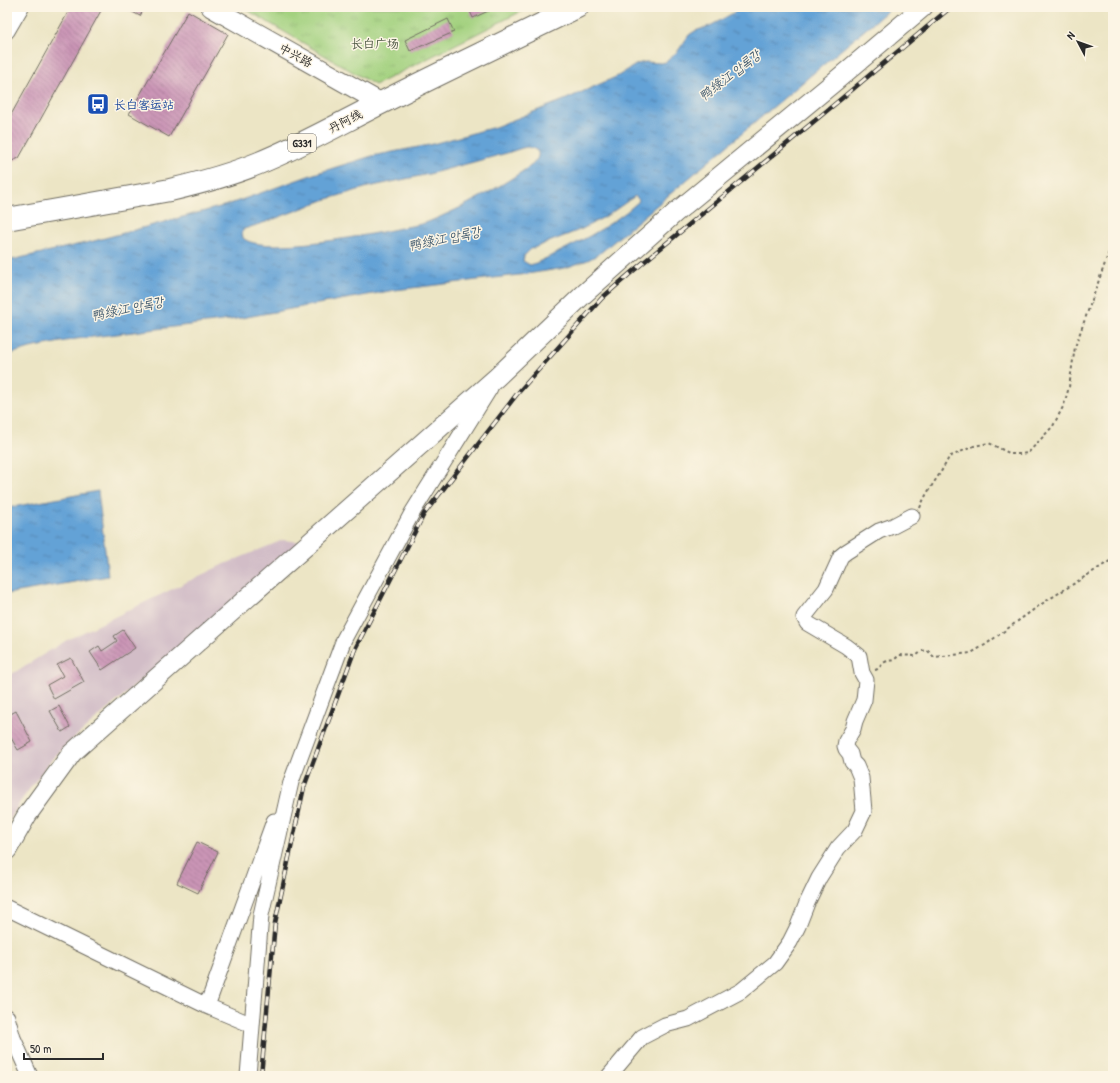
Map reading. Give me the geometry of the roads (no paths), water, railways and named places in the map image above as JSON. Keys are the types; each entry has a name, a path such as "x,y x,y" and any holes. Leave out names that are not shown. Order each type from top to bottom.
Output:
{"highway":[{"name":"丹阿线","path":"7,219 176,188 239,171 275,156 577,7"}],"main road":[{"name":"中兴路","path":"211,7 381,103"},
{"path":"7,850 27,815 72,753 497,377 584,294 675,213 923,7"}],"street":[{"path":"7,31 21,7"},
{"path":"207,1006 278,810 291,782 344,639 412,512 497,377"},
{"path":"609,1076 642,1037 665,1025 688,1019 741,991 775,963 790,942 807,903 838,848 855,830 864,811 861,778 845,746 864,700 866,680 862,673 859,656 846,646 807,624 804,617 826,589 841,556 879,531 894,526 912,516"},
{"path":"248,1076 261,915 291,782"},
{"path":"7,908 207,1006 252,1025"},
{"path":"7,1017 13,1038 30,1076"}],"water":[{"name":"鸭绿江 압록강","path":"744,7 892,7 599,254 588,260 565,268 395,290 230,320 76,339 30,348 7,355 7,261 94,241 227,205 314,174 372,156 429,145 495,127 564,100 618,76 637,64 645,62 666,62 678,51 689,35 695,31 710,26","holes":["527,147 535,149 538,153 537,159 532,165 482,196 425,223 344,239 319,242 272,245 254,243 243,238 242,232 244,229 324,200 368,187 429,174","635,196 639,200 638,202 602,229 536,263 530,265 523,261 524,256 531,249 582,229 608,215"]},
{"path":"98,491 108,576 7,594 7,508"}],"railway":[{"path":"261,1076 275,923 304,787 355,649 424,514 517,394 602,298 951,7"}],"place":[{"name":"长白客运站","path":"98,104"}],"park label":[{"name":"长白广场","path":"375,43"}]}
